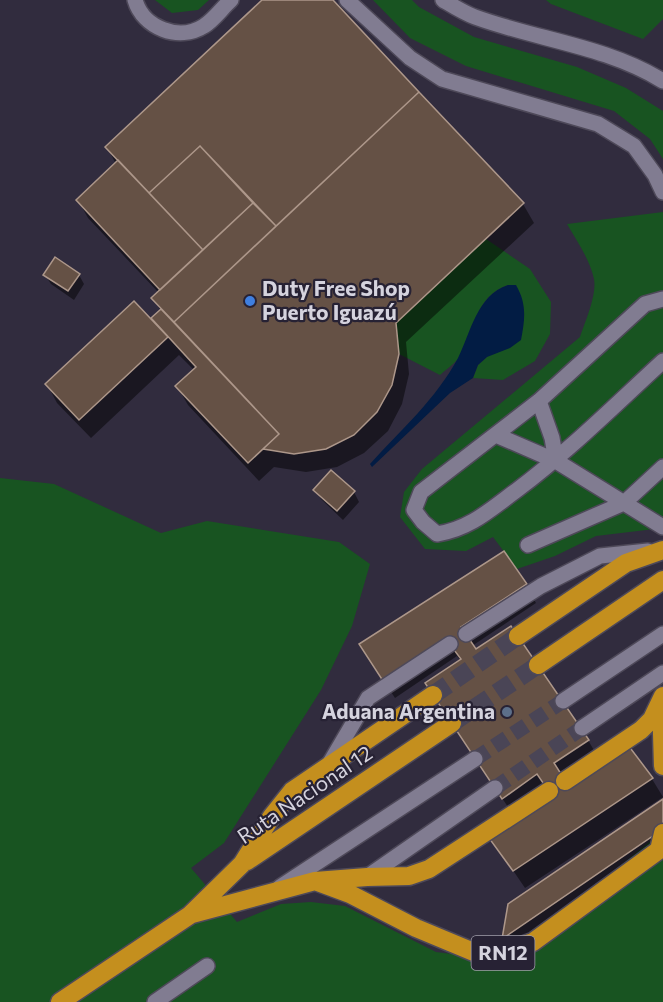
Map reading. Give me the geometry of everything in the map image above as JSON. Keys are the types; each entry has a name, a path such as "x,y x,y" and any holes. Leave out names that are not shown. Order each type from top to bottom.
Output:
{"highway":[{"path":"518,636 626,563 663,550"},
{"path":"538,665 663,580"},
{"name":"Ruta Nacional 12","path":"243,864 272,816 292,791 433,695"},
{"path":"662,698 663,766"},
{"path":"565,781 641,730 652,719 662,698"},
{"name":"Ruta Nacional 12","path":"190,915 243,864 452,723"},
{"path":"60,1002 190,915 315,882 409,876 429,868 549,791"},
{"name":"RN12","path":"315,882 350,894 416,928 488,958 533,942 658,850 663,833"}],"lane":[{"path":"135,0 138,9 150,23 167,32 188,32 204,26 231,0"},
{"path":"347,0 410,58 442,79 598,124 634,146 655,175 663,192"},
{"path":"443,0 474,17 596,51 642,68 663,81"},
{"path":"663,299 645,304 539,401 421,492 414,510 423,522 437,534 455,531 479,519 556,461 663,361"},
{"path":"539,401 552,438 556,461"},
{"path":"496,435 556,461 663,527"},
{"path":"528,546 624,503 663,467"},
{"path":"466,634 541,586 600,556 663,550"},
{"path":"563,701 663,634"},
{"path":"327,768 368,698 450,644"},
{"path":"582,728 663,672"},
{"path":"270,894 475,759"},
{"path":"368,877 495,788"},
{"path":"155,1002 207,966"}],"green space":[{"path":"155,0 209,0 198,10 172,13"},
{"path":"373,0 412,0 419,7 474,37 577,67 626,88 663,111 663,159 650,139 614,111 466,66 410,38"},
{"path":"546,0 663,0 663,19 643,39 551,4"},
{"path":"663,212 663,528 596,536 555,556 517,569 493,537 466,551 425,549 400,517 404,492 422,469 580,337 592,300 594,279 586,258 567,224"},
{"path":"486,239 530,269 551,302 550,334 535,361 503,380 473,378 478,365 487,357 508,285 488,298 481,307 458,359 440,375 399,354 396,323"},
{"path":"0,478 54,484 161,533 207,521 339,542 370,564 352,626 321,690 224,843 191,868 237,922 281,904 311,902 345,906 436,952 476,957 540,929 651,841 663,824 663,1002 0,1002"}],"water":[{"path":"508,285 516,285 522,299 524,318 521,340 510,348 487,357 478,365 473,378 450,393 372,467 370,464 417,414 449,373 482,306 497,290"}],"building":[{"path":"262,0 333,0 419,92 276,226 200,146 149,193 105,147"},
{"path":"419,92 524,203 396,323 399,354 392,385 377,412 354,435 326,449 294,454 263,449 279,434 174,322"},
{"path":"200,146 253,203 203,250 149,193"},
{"path":"118,160 203,250 160,290 76,200"},
{"path":"253,203 276,226 174,322 151,298"},
{"path":"55,257 80,274 68,291 43,275"},
{"path":"134,301 168,337 79,420 45,384"},
{"path":"161,309 279,434 248,463 175,386 196,367 151,318"},
{"path":"331,470 355,491 337,511 313,490"},
{"name":"Aduana Argentina","path":"504,551 527,584 461,627 476,649 511,626 589,740 554,763 568,785 628,745 653,778 513,871 489,838 550,793 537,774 502,799 425,683 461,659 445,638 383,681 359,644"},
{"path":"663,799 663,829 502,939 508,904"}],"tunnel":[{"path":"433,695 518,636"},
{"path":"452,723 538,665"},
{"path":"475,759 563,701"},
{"path":"495,788 582,728"}],"place":[{"name":"Duty Free Shop Puerto Iguazú","path":"250,301"},
{"name":"Aduana Argentina","path":"507,712"}]}
